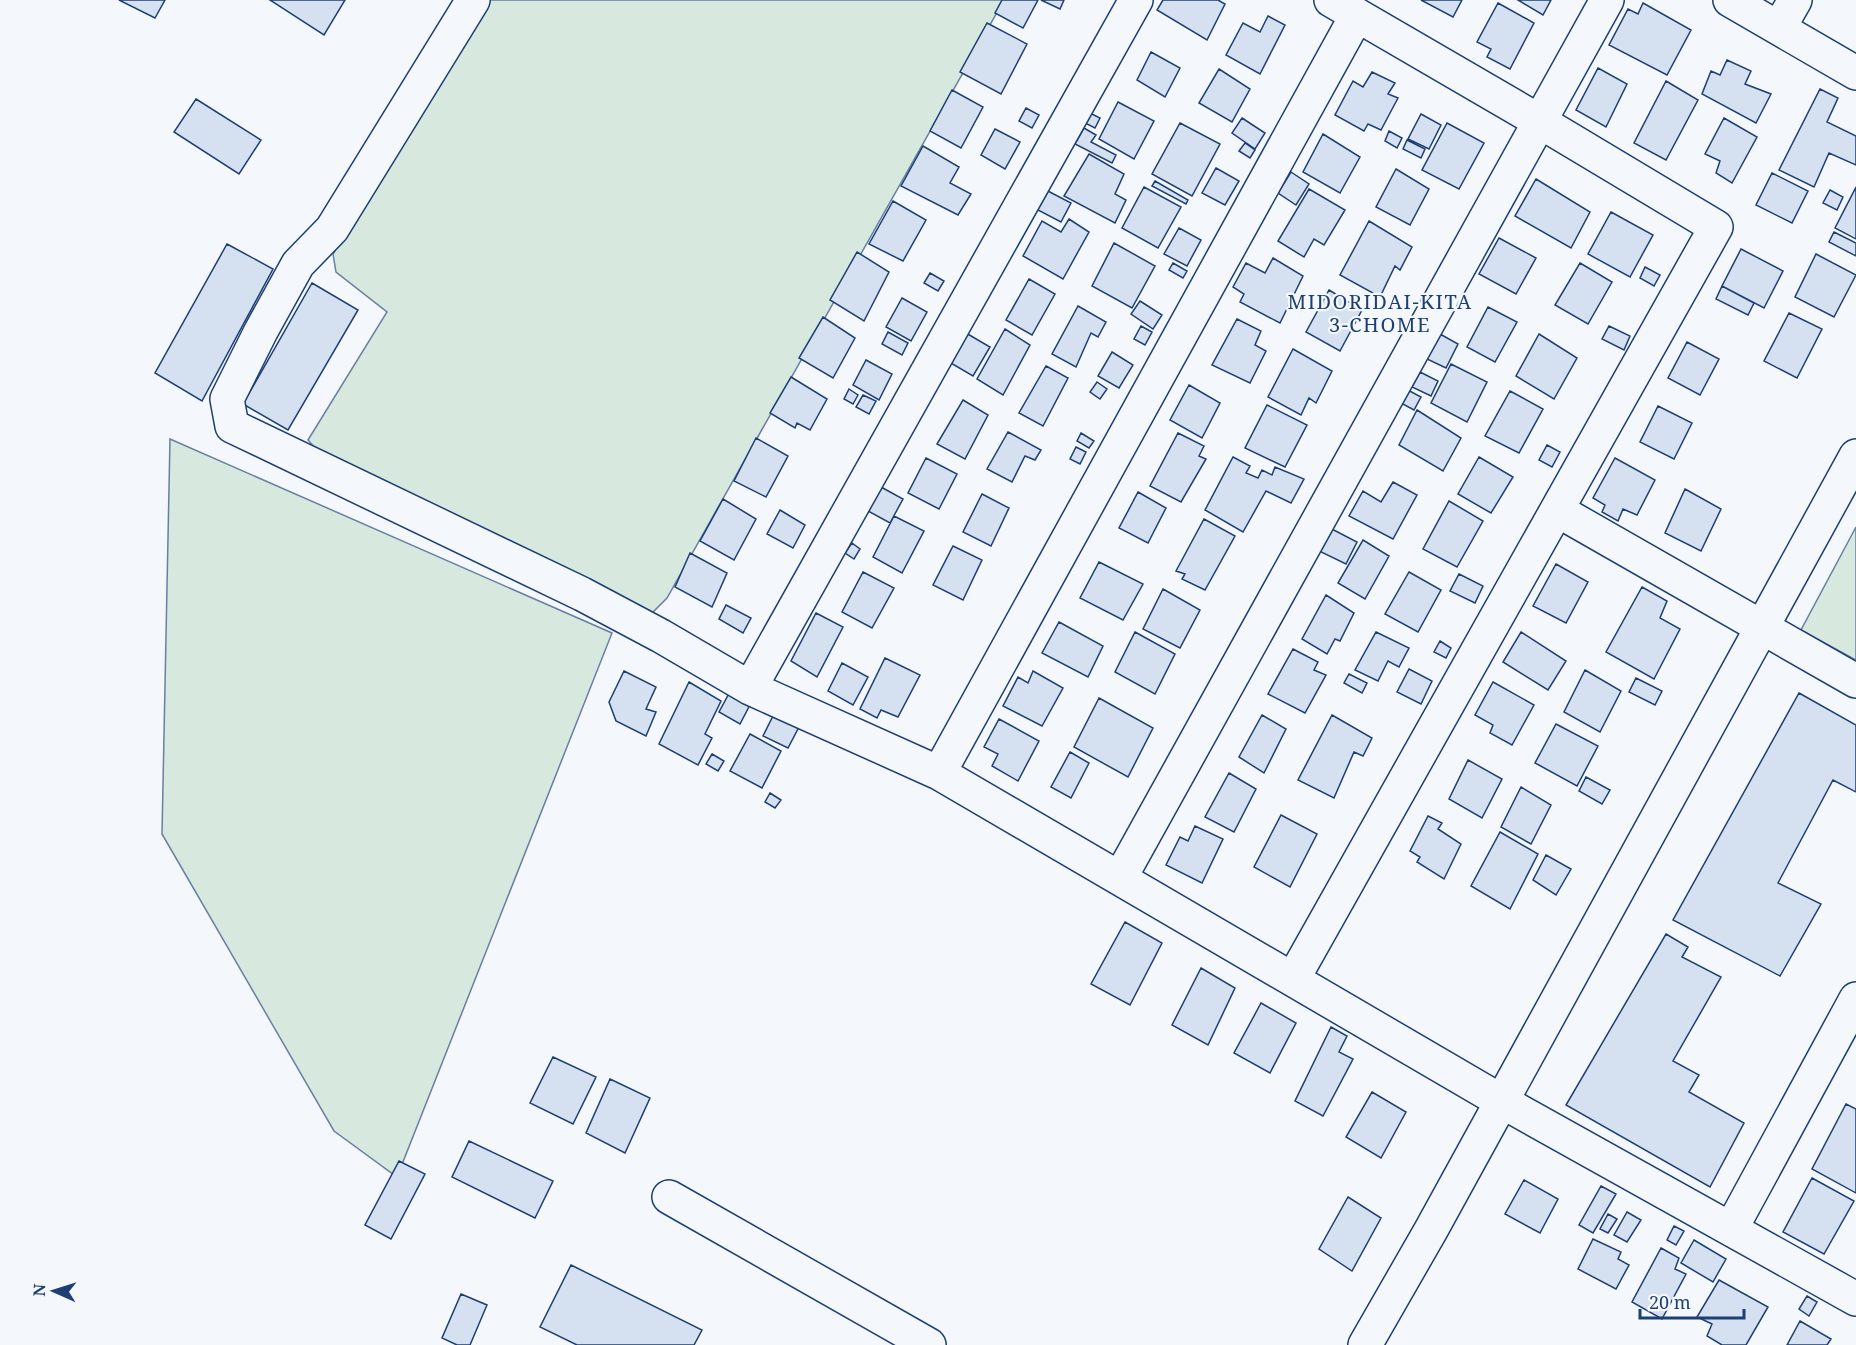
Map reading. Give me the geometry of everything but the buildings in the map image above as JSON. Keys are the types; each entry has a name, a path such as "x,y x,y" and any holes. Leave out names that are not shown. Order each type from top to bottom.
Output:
{"street":[{"path":"473,0 332,229 298,264 227,399 232,426 582,594 661,636 750,688 939,772 1501,1101 1856,1299"},
{"path":"750,688 1136,0"},
{"path":"1120,878 1607,0"},
{"path":"1730,0 1856,73"},
{"path":"1779,28 1794,0"},
{"path":"939,772 1344,8 1539,121 1716,227 1293,979"},
{"path":"1365,1345 1431,1230 1856,456"},
{"path":"1557,510 1856,681"},
{"path":"1731,1229 1856,999"},
{"path":"669,1197 929,1345"}],"shaded area":[{"path":"484,0 1004,0 667,598 647,618 322,456 308,440 387,312 336,272 333,254"},
{"path":"170,439 612,633 397,1177 334,1131 162,834"},
{"path":"1856,527 1856,660 1801,630"}],"district":[{"name":"MIDORIDAI-KITA 3-CHOME","path":"1380,312"}]}
